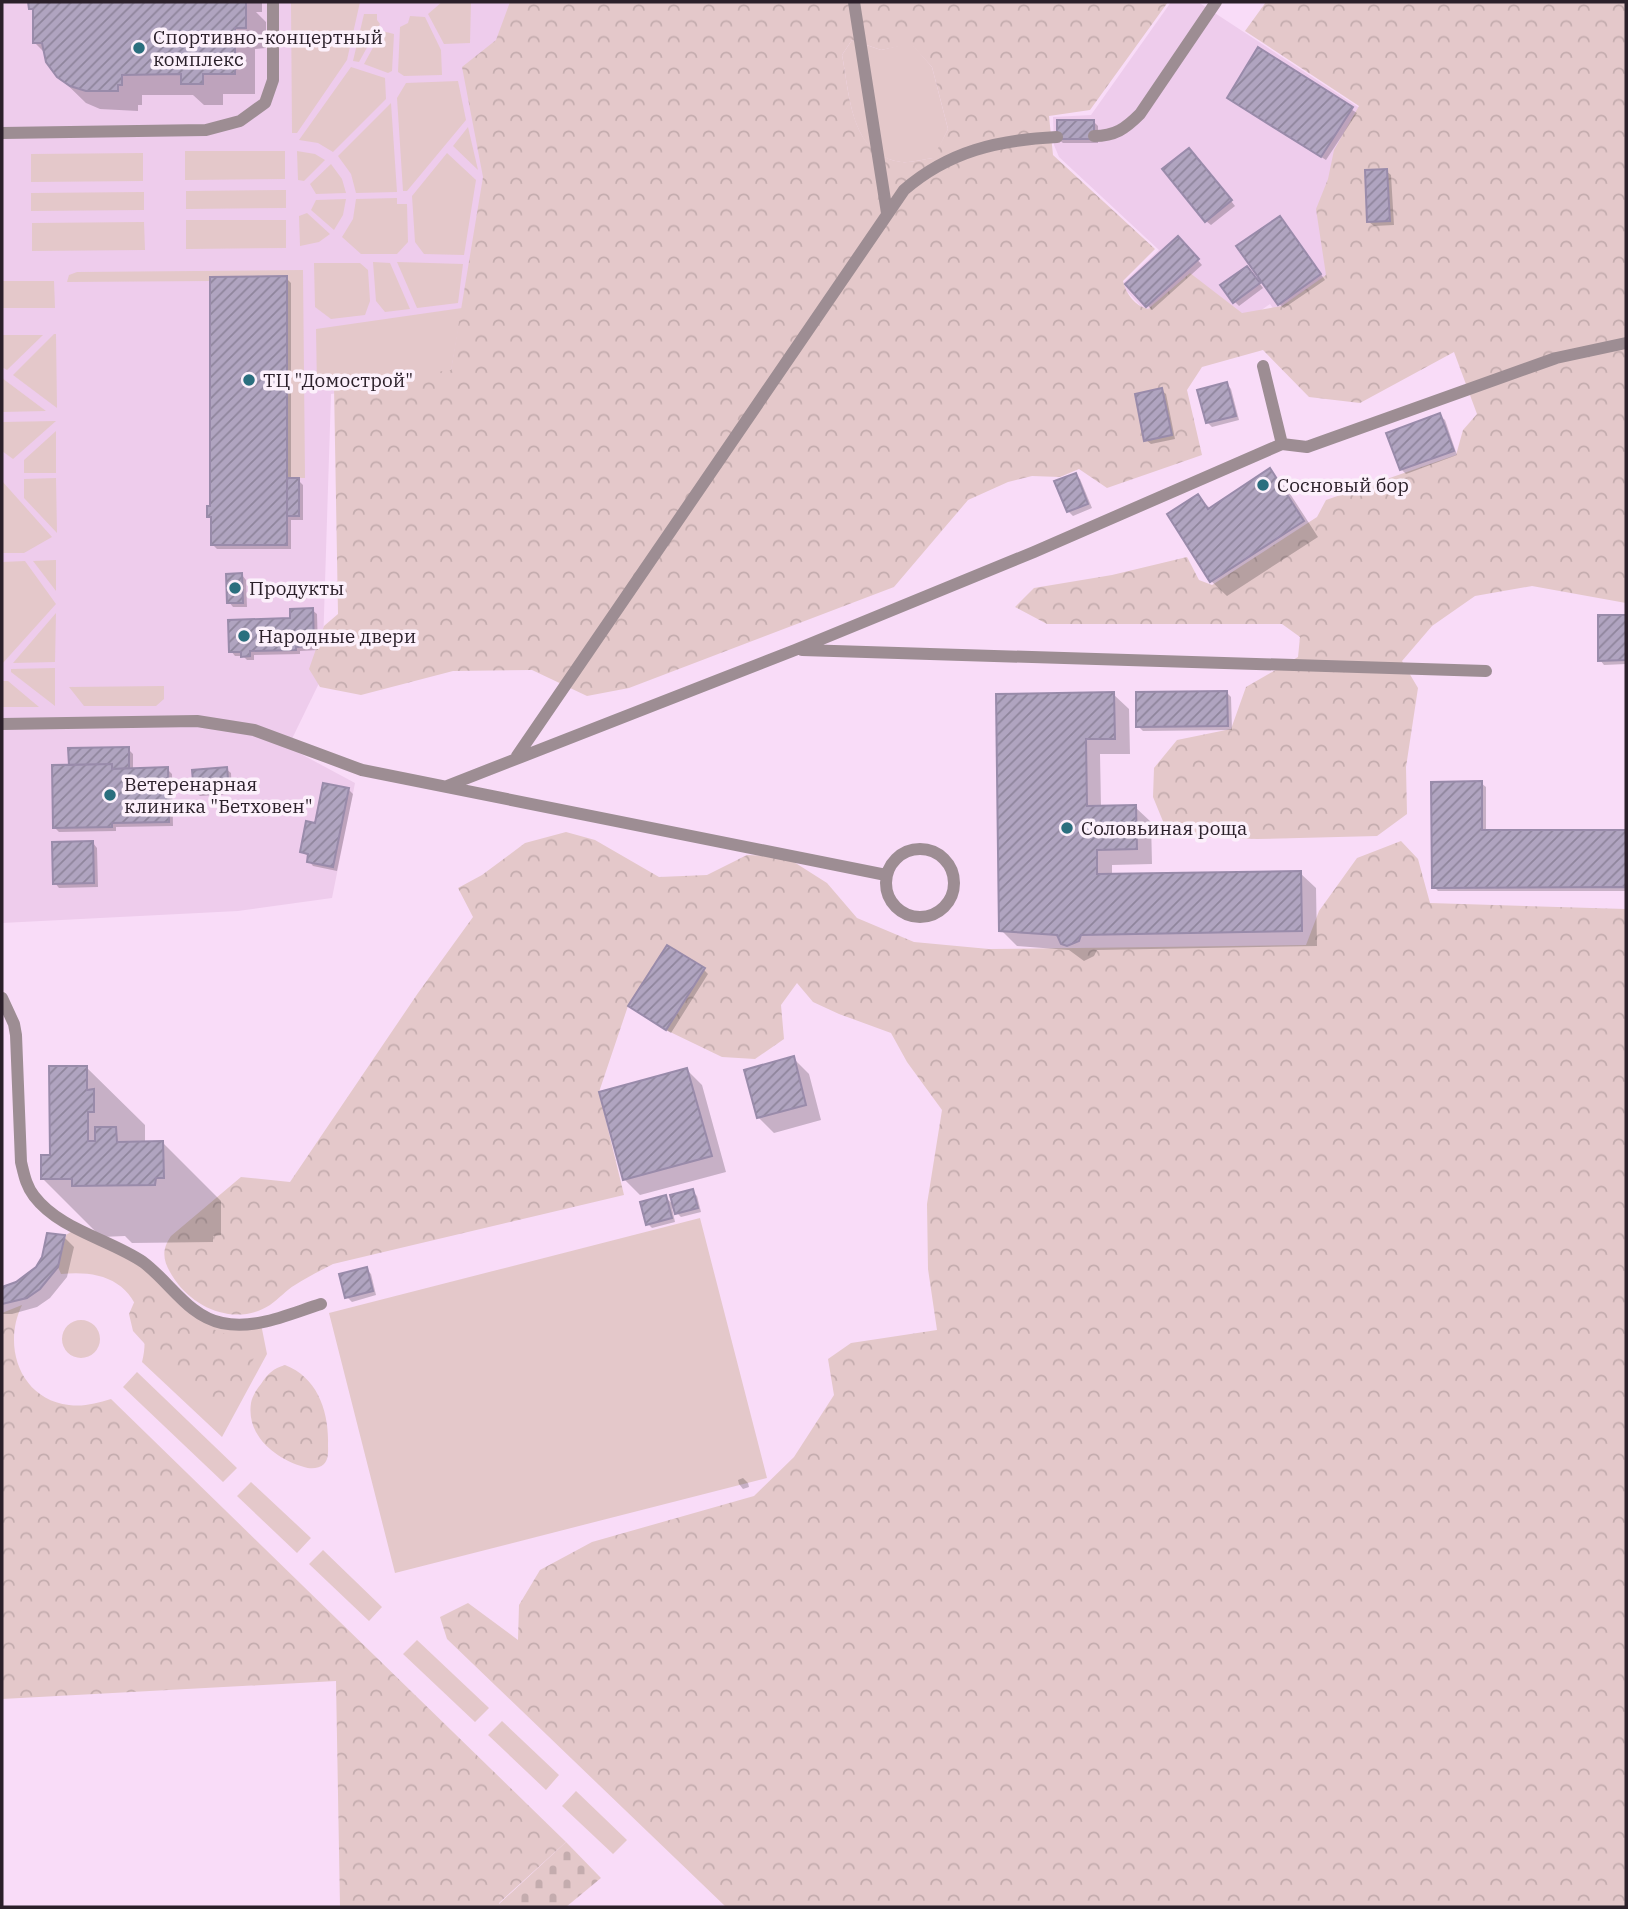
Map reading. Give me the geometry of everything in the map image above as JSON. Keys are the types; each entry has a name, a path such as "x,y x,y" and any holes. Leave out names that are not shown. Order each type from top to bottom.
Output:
{"lane":[{"path":"2,133 206,130 240,121 265,103 273,80 272,2"},
{"path":"854,2 887,213"},
{"path":"1094,136 1107,136 1124,130 1140,114 1216,2"},
{"path":"517,757 904,190 944,161 989,145 1023,139 1057,138"},
{"path":"447,786 795,650 1047,547 1282,444 1307,447 1556,358 1626,343"},
{"path":"1263,366 1282,444"},
{"path":"795,650 1486,671"},
{"path":"2,724 197,721 254,730 362,770 886,875"},
{"path":"925,848 942,856 949,865 954,884 950,900 936,913 922,917 909,916 895,907 887,894 886,875 892,862 906,851 925,848"},
{"path":"2,998 16,1035 19,1151 26,1181 34,1197 55,1215 144,1263 195,1311 210,1320 240,1325 260,1323 321,1304"}],"shaded area":[{"path":"2,2 520,2 455,375 331,394 322,677 288,747 355,783 332,898 238,911 2,923"},
{"path":"1171,2 1198,2 1361,109 1331,275 1275,311 1270,304 1240,325 1147,313 1121,285 1159,250 1059,157 1054,145 1053,117 1091,115"}],"green space":[{"path":"291,2 360,2 347,60 297,133 292,133"},
{"path":"442,2 471,2 470,43 444,44 428,14"},
{"path":"510,2 1168,2 1090,110 1049,116 1053,155 1155,249 1123,281 1135,302 1148,309 1190,273 1242,313 1282,306 1326,275 1316,209 1328,179 1334,150 1359,106 1245,31 1266,2 1626,2 1626,603 1532,586 1475,596 1432,626 1402,661 1418,688 1406,767 1407,814 1377,836 1257,839 1169,836 1153,797 1154,768 1177,740 1231,729 1246,687 1298,657 1300,637 1282,624 1047,624 1015,607 1034,588 1112,575 1187,557 1199,580 1212,585 1317,517 1326,500 1456,455 1463,430 1477,414 1454,352 1360,403 1309,397 1263,350 1202,367 1187,390 1202,455 1107,488 1079,469 1060,477 1032,476 1008,482 968,500 894,587 629,688 587,696 532,670 453,671 361,695 320,687 309,669 324,626 338,614 334,386 451,370 483,177 462,67 496,40","holes":["852,40 881,50 911,44 932,67 948,129 933,158 901,162 884,157 871,148 862,135 855,120 842,55"]},
{"path":"364,14 377,14 380,24 359,62 353,61"},
{"path":"410,16 425,17 441,50 442,75 404,76 398,72 400,27 408,23"},
{"path":"382,31 394,34 392,71 388,73 364,64"},
{"path":"852,40 881,50 911,43 932,67 948,129 934,158 901,162 884,157 871,148 862,136 851,105 842,55"},
{"path":"351,67 385,78 386,99 333,152 318,143 299,140"},
{"path":"458,81 466,120 407,191 403,191 397,98 406,83"},
{"path":"391,103 397,192 356,193 351,174 338,156"},
{"path":"468,127 478,170 453,146"},
{"path":"185,151 285,151 285,179 185,180"},
{"path":"297,151 315,154 325,160 304,181 298,180"},
{"path":"143,153 143,181 31,182 31,154"},
{"path":"447,153 476,180 464,255 424,254 415,242 412,196"},
{"path":"331,164 342,179 346,193 316,194 310,184"},
{"path":"286,190 286,208 186,209 186,191"},
{"path":"144,192 144,210 31,211 31,193"},
{"path":"397,198 397,204 407,204 408,242 397,254 361,254 342,237 353,219 356,199"},
{"path":"346,199 343,215 334,230 311,210 316,200"},
{"path":"307,213 330,234 319,242 300,246 299,216"},
{"path":"186,220 286,220 286,248 186,249"},
{"path":"144,222 145,250 32,251 32,223"},
{"path":"373,262 390,263 410,309 385,312 376,301"},
{"path":"397,262 463,264 458,303 417,308"},
{"path":"314,263 360,263 368,270 370,301 365,315 331,319 315,307"},
{"path":"303,270 305,478 287,478 287,276 210,277 210,281 67,282 69,275 77,272"},
{"path":"2,281 54,281 55,308 2,308"},
{"path":"462,308 451,371 317,388 316,329"},
{"path":"56,334 57,408 13,375"},
{"path":"2,335 43,335 7,370 2,367"},
{"path":"2,378 46,411 2,412"},
{"path":"56,421 13,459 2,451 2,422"},
{"path":"56,431 56,473 24,473 24,460"},
{"path":"56,478 57,533 24,498 24,479"},
{"path":"2,481 52,537 24,553 2,553"},
{"path":"56,560 56,591 33,561"},
{"path":"25,561 56,604 2,664 2,562"},
{"path":"56,613 55,662 13,663"},
{"path":"55,668 55,706 11,672 11,669"},
{"path":"2,681 8,681 39,707 2,707"},
{"path":"164,686 164,699 156,706 84,706 69,687"},
{"path":"566,832 595,840 659,877 707,875 747,855 786,857 827,883 857,918 914,942 989,949 1306,945 1319,911 1357,858 1401,841 1418,859 1430,903 1626,909 1626,1907 726,1907 447,1639 440,1617 468,1603 518,1640 519,1605 540,1570 592,1542 754,1496 794,1457 834,1395 828,1359 851,1343 937,1330 928,1269 927,1204 942,1110 907,1062 891,1033 813,1002 797,983 781,1005 784,1039 755,1059 722,1057 666,1030 704,968 667,945 628,1006 599,1092 624,1195 333,1264 292,1287 270,1305 244,1314 218,1312 206,1307 194,1300 175,1280 168,1269 164,1253 171,1236 241,1177 290,1182 473,917 458,888 482,875 525,843"},
{"path":"700,1218 767,1478 395,1573 329,1313"},
{"path":"77,1228 124,1250 210,1320 261,1324 267,1354 222,1437 142,1362 143,1331 130,1295 112,1280 100,1276 61,1274 58,1267 66,1235"},
{"path":"153,1292 172,1298 185,1314 200,1324 253,1347 255,1356 233,1400 224,1409 212,1407 133,1331 129,1314 136,1298"},
{"path":"22,1305 16,1321 15,1353 27,1382 38,1393 52,1401 69,1405 85,1405 111,1399 566,1842 499,1903 499,1907 340,1907 336,1681 2,1699 2,1313"},
{"path":"81,1320 94,1326 100,1339 94,1352 81,1358 68,1352 62,1339 68,1326"},
{"path":"285,1365 296,1370 313,1387 323,1408 328,1432 328,1452 326,1462 320,1467 306,1468 283,1458 265,1444 253,1426 251,1403 254,1395 269,1374"},
{"path":"137,1372 237,1468 223,1482 123,1387"},
{"path":"251,1482 311,1538 297,1553 237,1496"},
{"path":"323,1550 382,1607 369,1621 309,1564"},
{"path":"417,1640 489,1708 475,1722 403,1654"},
{"path":"502,1721 559,1775 546,1790 488,1735"},
{"path":"576,1791 627,1840 613,1854 562,1806"},
{"path":"566,1842 601,1878 566,1907 499,1907 499,1904"}],"building":[{"name":"Спортивно-концертный комплекс","path":"28,2 246,2 246,28 235,28 235,74 203,74 203,84 181,84 181,74 122,75 122,85 118,85 118,91 86,91 70,86 57,77 46,62 42,43 33,43 33,9 29,9"},
{"path":"1258,47 1353,107 1321,157 1227,98"},
{"path":"1057,120 1094,120 1094,139 1057,139"},
{"path":"1189,148 1232,200 1205,222 1162,169"},
{"path":"1387,169 1390,221 1367,222 1365,170"},
{"path":"1280,216 1321,274 1278,305 1236,246"},
{"path":"1178,236 1199,259 1146,307 1125,284"},
{"path":"1247,266 1260,283 1233,303 1220,285"},
{"name":"ТЦ \"Домострой\"","path":"287,276 287,545 211,545 211,517 207,517 207,506 210,506 210,277"},
{"path":"1227,382 1236,416 1206,423 1197,390"},
{"path":"1162,388 1172,435 1144,441 1135,394"},
{"path":"1440,413 1454,451 1400,470 1386,433"},
{"path":"1270,468 1304,521 1210,582 1167,514 1198,494 1208,509"},
{"path":"1076,473 1088,504 1067,512 1054,481"},
{"path":"287,478 299,478 299,516 287,516"},
{"name":"Продукты","path":"242,573 243,603 227,603 226,574"},
{"path":"313,608 314,646 296,647 296,650 250,651 250,656 241,657 241,652 229,652 228,620 290,618 290,609"},
{"path":"1598,615 1626,615 1626,660 1598,661"},
{"path":"1227,691 1228,726 1136,727 1136,692"},
{"name":"Соловьиная роща","path":"1114,692 1115,739 1086,739 1087,806 1136,805 1137,849 1097,850 1097,874 1301,871 1302,931 1081,935 1079,941 1067,946 1061,944 1057,935 999,931 996,694"},
{"path":"129,747 129,768 112,769 112,764 69,765 68,748"},
{"name":"Ветеренарная клиника \"Бетховен\"","path":"112,764 112,769 168,767 169,822 53,828 52,765"},
{"path":"227,767 229,790 194,793 192,770"},
{"path":"1482,781 1482,830 1626,830 1626,887 1432,888 1431,782"},
{"path":"323,783 349,788 333,867 307,862 308,854 300,852 306,821 315,823"},
{"path":"93,841 94,883 53,884 52,842"},
{"path":"667,945 705,968 666,1030 628,1006"},
{"path":"794,1056 806,1105 757,1118 744,1070"},
{"path":"49,1066 87,1066 87,1090 94,1089 94,1112 88,1112 88,1141 95,1141 95,1127 116,1127 117,1142 163,1141 164,1178 156,1178 155,1185 72,1186 72,1179 41,1179 41,1155 50,1155"},
{"path":"687,1068 712,1156 623,1180 599,1092"},
{"path":"693,1189 698,1208 675,1214 670,1195"},
{"path":"666,1195 672,1218 646,1225 640,1202"},
{"path":"47,1233 65,1235 58,1267 40,1289 27,1298 2,1304 2,1287 16,1282 36,1267 42,1257"},
{"path":"367,1267 373,1291 345,1298 339,1274"}],"place":[{"name":"Спортивно-концертный комплекс","path":"139,48"},
{"name":"ТЦ \"Домострой\"","path":"249,380"},
{"name":"Сосновый бор","path":"1263,485"},
{"name":"Продукты","path":"235,588"},
{"name":"Народные двери","path":"244,636"},
{"name":"Ветеренарная клиника \"Бетховен\"","path":"110,795"},
{"name":"Соловьиная роща","path":"1067,828"}]}
